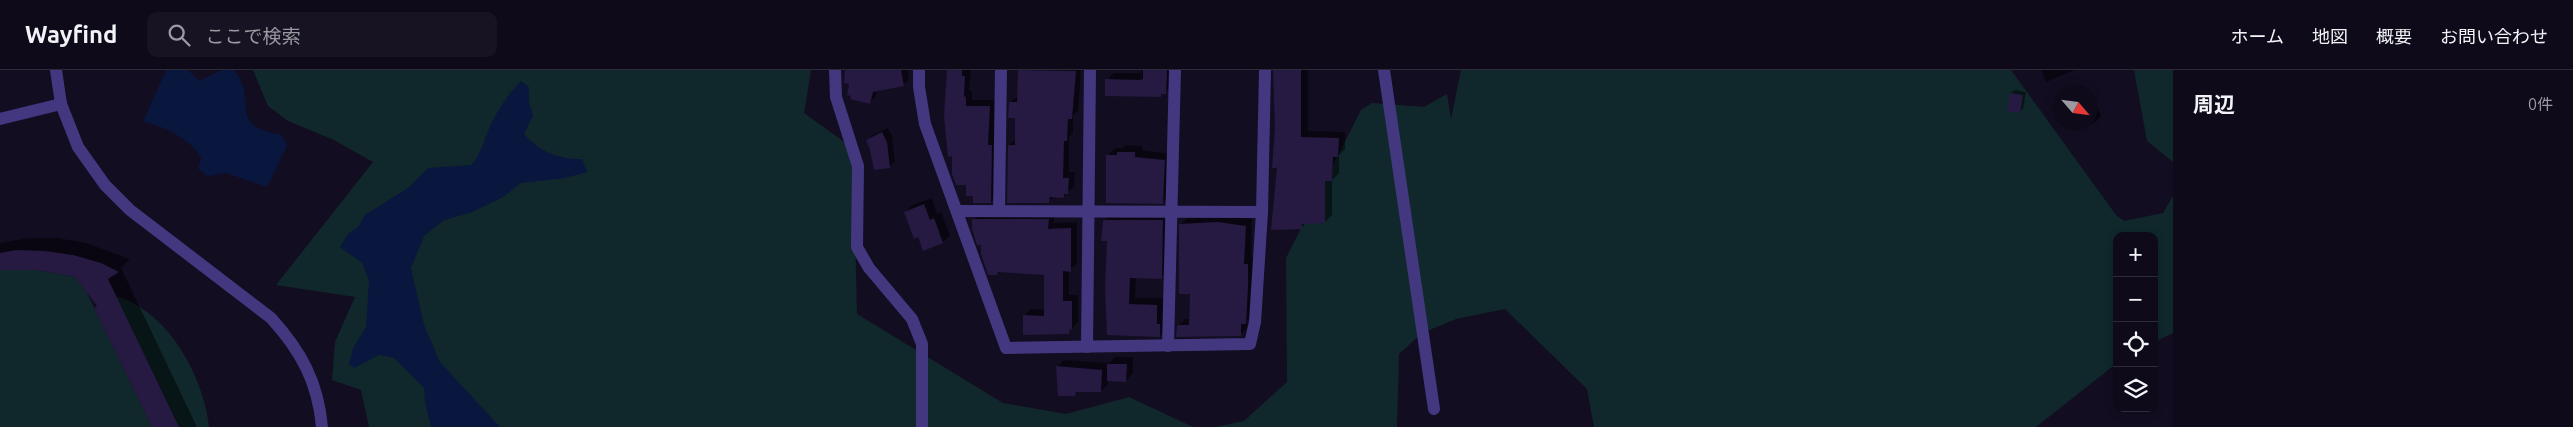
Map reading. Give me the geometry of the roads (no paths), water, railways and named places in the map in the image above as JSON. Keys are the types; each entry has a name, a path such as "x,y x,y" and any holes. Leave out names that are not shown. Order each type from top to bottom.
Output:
{"street":[{"path":"56,70 61,104 78,147 105,184 130,210 271,318 291,339 304,359 314,383 322,427"},
{"path":"834,70 836,97 858,166 857,247 869,268 912,319 922,344 922,427"},
{"path":"919,70 919,87 925,124 1006,348 1250,344 1255,322 1262,212 1265,70"},
{"path":"999,211 1001,70"},
{"path":"1087,347 1090,70"},
{"path":"1168,346 1175,70"},
{"path":"1384,70 1434,409"},
{"path":"0,119 61,104"},
{"path":"957,211 1262,212"}],"water":[{"path":"166,70 188,70 199,81 222,70 234,70 244,92 248,118 254,125 264,131 282,135 287,146 267,187 226,173 208,176 198,169 201,157 190,144 168,130 143,122"},
{"path":"521,81 529,87 529,101 533,116 524,134 543,150 565,158 582,159 587,172 565,178 521,183 503,197 470,213 444,220 424,236 411,268 424,325 440,362 500,427 431,427 425,403 424,388 394,358 379,355 354,368 349,364 353,348 366,327 369,281 362,263 340,247 348,234 358,227 365,215 408,188 428,168 471,165 479,154 501,106"}]}
